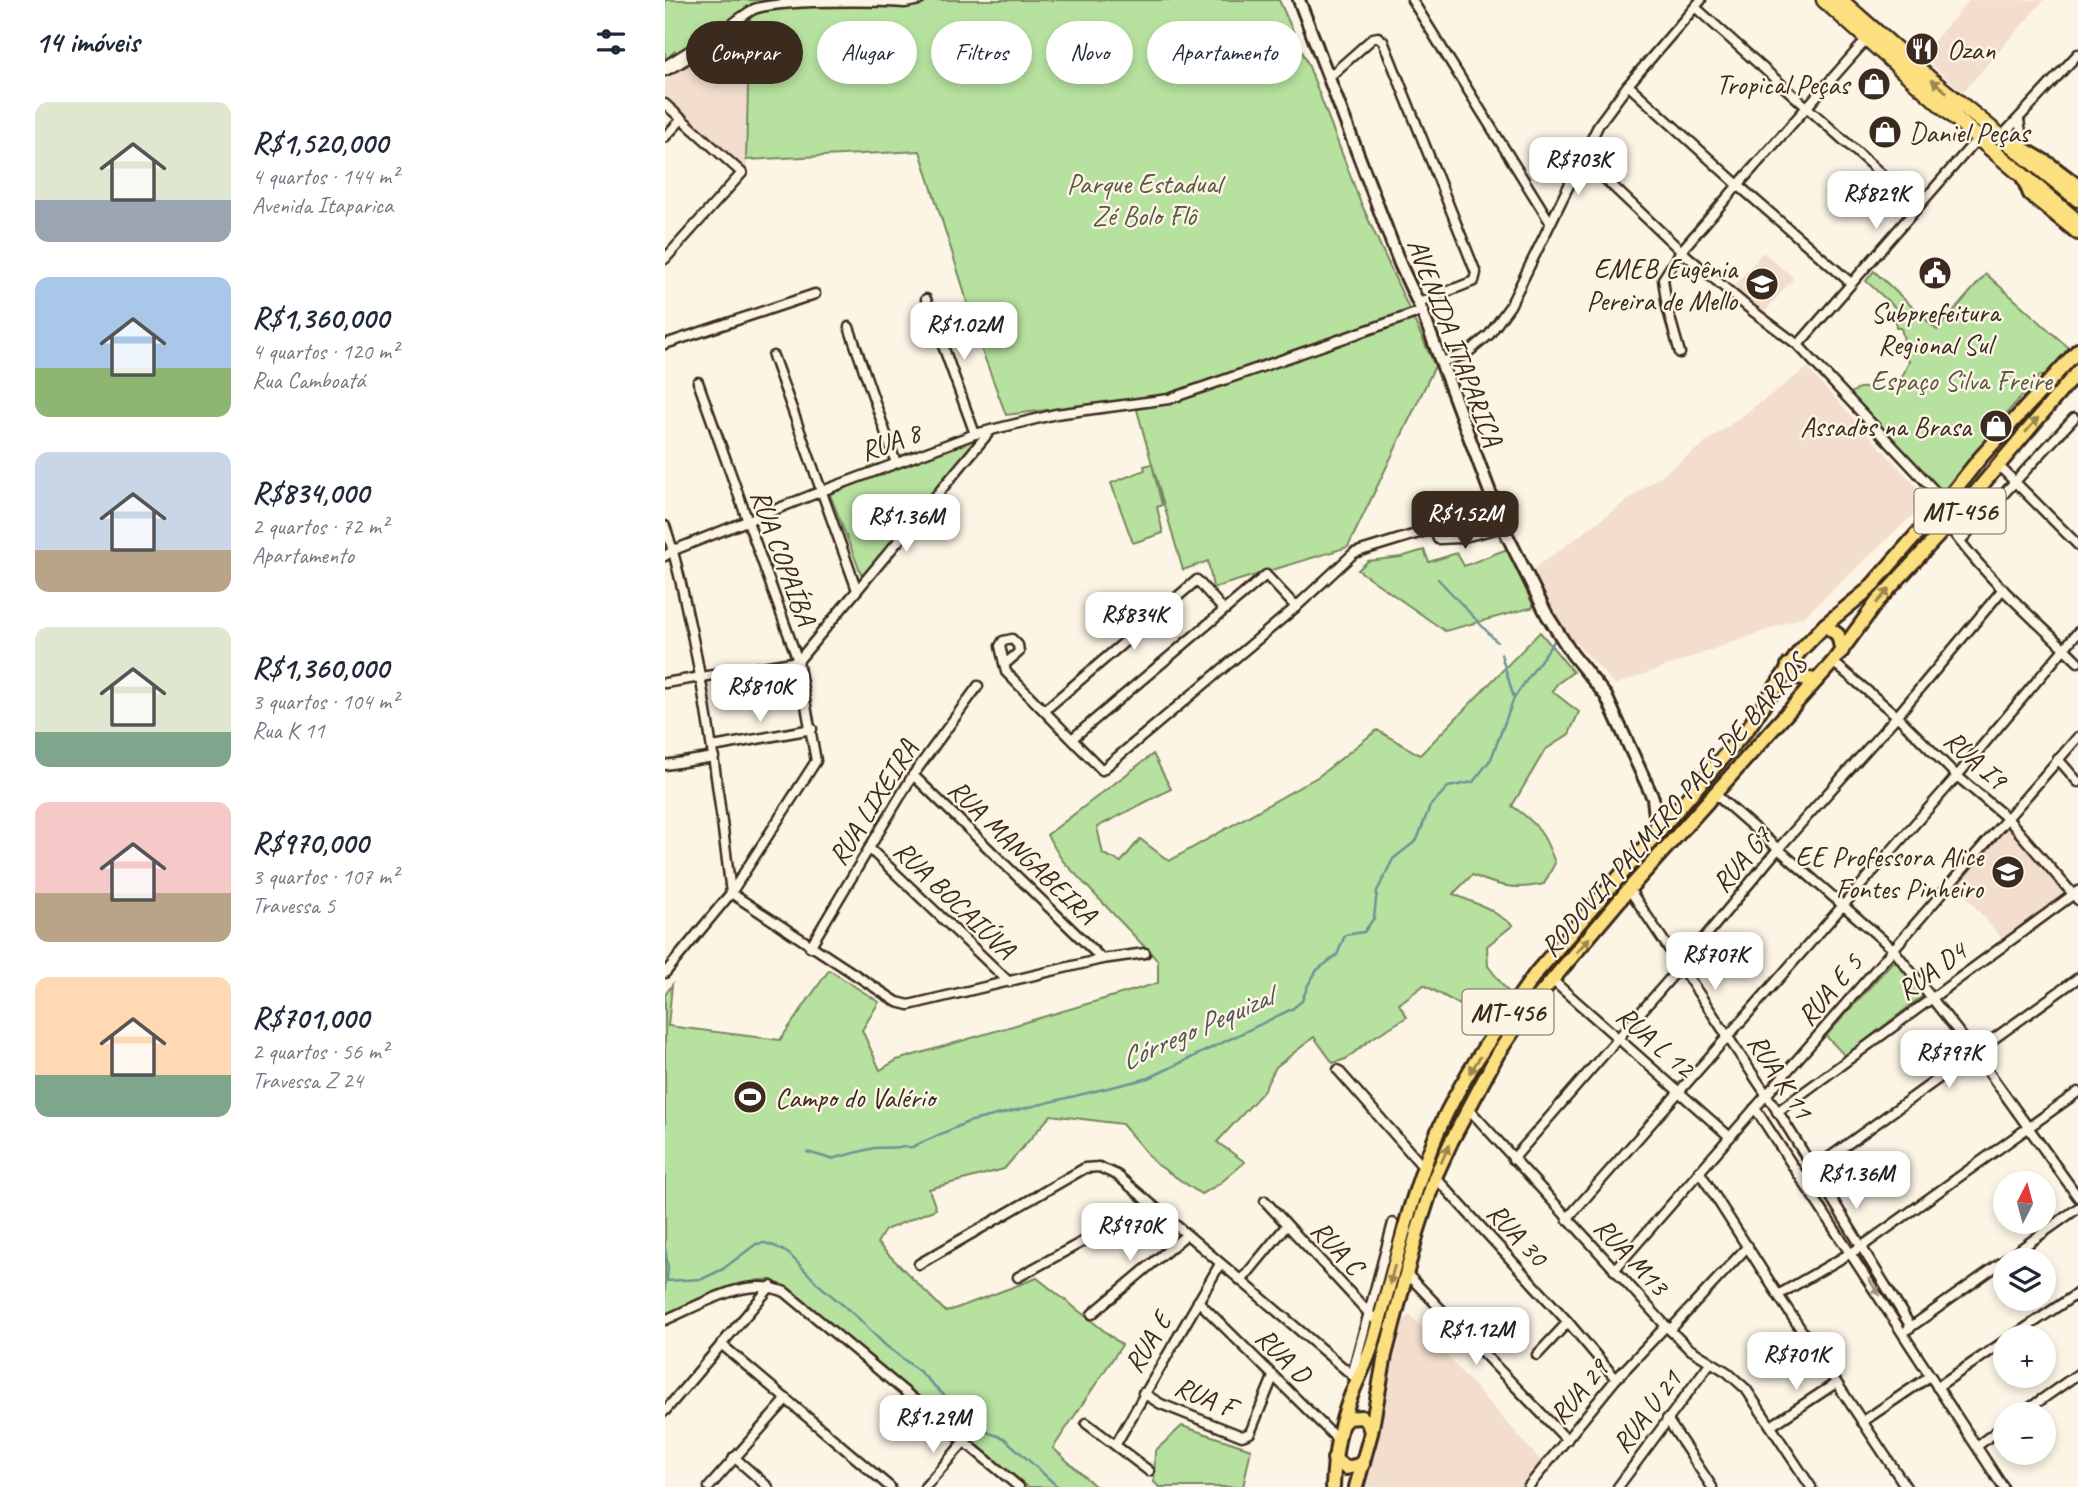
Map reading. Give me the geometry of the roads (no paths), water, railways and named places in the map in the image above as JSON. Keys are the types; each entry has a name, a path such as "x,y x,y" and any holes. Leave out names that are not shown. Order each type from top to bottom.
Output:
{"highway":[{"path":"1824,0 1978,138 2078,222"},
{"path":"1840,0 1931,80 2078,200"}],"main road":[{"path":"2004,138 2049,164 2078,186"},
{"path":"2022,175 2030,194 2078,233"},
{"name":"RODOVIA PALMIRO PAES DE BARROS","path":"1333,1487 1334,1459 1355,1378 1367,1363 1403,1229 1424,1168 1454,1100 1514,1002 1536,973 1749,727 1788,665 1825,625 1868,590 1980,458 2078,350"},
{"name":"RODOVIA PALMIRO PAES DE BARROS","path":"1356,1487 1371,1433 1385,1355 1417,1233 1435,1177 1497,1055 1527,1010 1629,889 1833,662 1877,602 1948,525 1997,464 2078,372"},
{"path":"1825,625 1838,635 1842,651"},
{"path":"1788,665 1797,677 1815,680"},
{"path":"1342,1424 1348,1418 1361,1417 1368,1422 1371,1433"},
{"path":"1334,1459 1346,1468 1363,1464"}],"street":[{"path":"665,69 692,56 752,10 768,3 905,3 920,0"},
{"name":"AVENIDA ITAPARICA","path":"1299,0 1400,264 1421,307 1503,527 1547,615 1572,654 1607,696 1653,798 1657,834"},
{"path":"1412,0 1551,222"},
{"path":"1441,362 1467,354 1489,335 1510,306 1599,124 1628,85 1698,4 1806,107 1917,206"},
{"name":"RUA 8","path":"665,556 747,520 975,434 1080,410 1169,399 1421,307 1474,281 1476,273 1383,41 1378,37 1373,38 1329,78"},
{"path":"1680,353 1667,307 1663,279 1682,251 1738,185 1867,39"},
{"path":"2004,138 2078,54"},
{"path":"1628,85 1851,283"},
{"path":"665,104 742,173 665,260"},
{"path":"665,137 682,119"},
{"path":"2019,120 2024,149"},
{"path":"1798,345 1978,138"},
{"path":"1582,157 1682,251 1750,309 1798,345 1945,502"},
{"path":"665,344 815,294"},
{"path":"926,299 975,434"},
{"path":"849,327 896,463"},
{"path":"773,356 857,590"},
{"name":"RUA COPAÍBA","path":"665,973 731,893 816,761 798,661 698,382"},
{"path":"1959,540 2016,483 2074,418"},
{"path":"665,683 798,661 992,429"},
{"path":"1997,464 2076,538"},
{"path":"1005,664 1006,672 1102,770 1296,607 1354,553 1497,509"},
{"path":"1455,520 1459,538"},
{"path":"1948,525 2003,589 2078,662"},
{"path":"665,526 674,550 701,678 731,893 897,1002 909,1005 1102,959 1146,953"},
{"path":"1433,527 1439,539 1459,538 1503,527"},
{"path":"1938,536 1959,540"},
{"path":"1073,738 1266,575 1296,607"},
{"path":"1045,710 1198,580 1223,609"},
{"name":"RUA G7","path":"1513,1159 1680,967 1778,849 1897,716 2003,589"},
{"path":"1567,1219 1957,776 2078,632"},
{"name":"RUA I9","path":"1833,662 1897,716 1957,776 2007,818 2076,895"},
{"name":"RUA LIXEIRA","path":"810,947 913,775 978,685"},
{"path":"712,747 812,729"},
{"name":"RUA E 5","path":"1614,1270 2078,737"},
{"path":"665,765 714,757"},
{"path":"2058,759 2078,782"},
{"name":"RUA MANGABEIRA","path":"913,775 1102,959"},
{"path":"1714,793 1893,949 1975,1053 2078,1198"},
{"path":"1653,798 1667,807 1681,806"},
{"name":"RUA BOCAIÚVA","path":"870,849 1009,982"},
{"name":"RUA K 11","path":"1629,889 1777,1112 1911,1327"},
{"name":"RUA D4","path":"1777,1112 2076,895"},
{"path":"1802,1177 2078,978"},
{"name":"RUA L 12","path":"1552,980 1730,1137"},
{"path":"1338,1070 1424,1168"},
{"path":"1779,1296 1861,1247 2078,1092"},
{"name":"RUA M13","path":"1468,1108 1668,1328 1688,1348 1727,1372 1746,1389 1811,1487"},
{"name":"RUA K 11","path":"1755,1108 2003,1487"},
{"path":"919,1264 1085,1168 1100,1167 1117,1175 1355,1378 1368,1312 1392,1223"},
{"path":"1699,1171 1906,1487"},
{"name":"RUA 30","path":"1435,1177 1568,1322 1616,1379"},
{"name":"RUA C","path":"1265,1201 1379,1324"},
{"path":"1018,1277 1150,1205"},
{"path":"1902,1332 2078,1208"},
{"path":"1241,1281 1287,1225"},
{"path":"1093,1314 1185,1235"},
{"name":"RUA 29","path":"1528,1487 1616,1379 1748,1246"},
{"name":"RUA E","path":"1116,1444 1143,1393 1220,1264"},
{"path":"1407,1274 1567,1440"},
{"path":"665,1320 735,1290 771,1286 785,1292 1019,1487"},
{"path":"665,1411 669,1401 771,1286"},
{"path":"2030,1325 2078,1293"},
{"name":"RUA D","path":"1198,1301 1338,1440"},
{"path":"1537,1356 1568,1322"},
{"path":"721,1344 890,1487"},
{"path":"1937,1387 1993,1349"},
{"name":"RUA U 21","path":"1618,1487 1710,1363"},
{"path":"2038,1402 2078,1374"},
{"path":"1862,1422 1930,1376"},
{"name":"RUA F","path":"1143,1393 1161,1404 1242,1436 1250,1433 1273,1377"},
{"path":"1771,1426 1836,1383"},
{"path":"709,1487 787,1399"},
{"path":"1667,1419 1712,1487"},
{"path":"1086,1423 1149,1471"},
{"path":"1977,1446 1993,1434"},
{"path":"925,1487 964,1442"},
{"path":"734,1457 768,1487"}],"waterway":[{"name":"Córrego Pequizal","path":"1438,579 1497,642"},
{"name":"Córrego Pequizal","path":"807,1152 831,1159 874,1148 912,1147 968,1122 1149,1078 1292,1009 1302,1001 1317,970 1337,955 1345,935 1364,932 1374,918 1377,891 1393,859 1417,840 1430,806 1448,787 1473,782 1491,759 1514,698 1557,637"},
{"name":"Córrego Pequizal","path":"1501,654 1514,698"},
{"path":"665,1281 702,1279 723,1269 756,1244 765,1243 777,1247 789,1254 818,1284 885,1345 919,1371 957,1408 989,1433 1004,1438 1058,1487"},
{"name":"Córrego Pequizal","path":"665,1248 667,1280"}],"place":[{"name":"Ozan","path":"1922,49"},
{"name":"Tropical Peças","path":"1874,84"},
{"name":"Daniel Peças","path":"1885,132"},
{"name":"Subprefeitura Regional Sul","path":"1935,273"},
{"name":"EMEB Eugênia Pereira de Mello","path":"1762,284"},
{"name":"Assados na Brasa","path":"1996,426"},
{"name":"EE Professora Alice Fontes Pinheiro","path":"2008,872"},
{"name":"Campo do Valério","path":"750,1097"}],"park label":[{"name":"Parque Estadual Zé Bolo Flô","path":"1144,199"},
{"name":"Espaço Silva Freire","path":"1961,380"}]}
